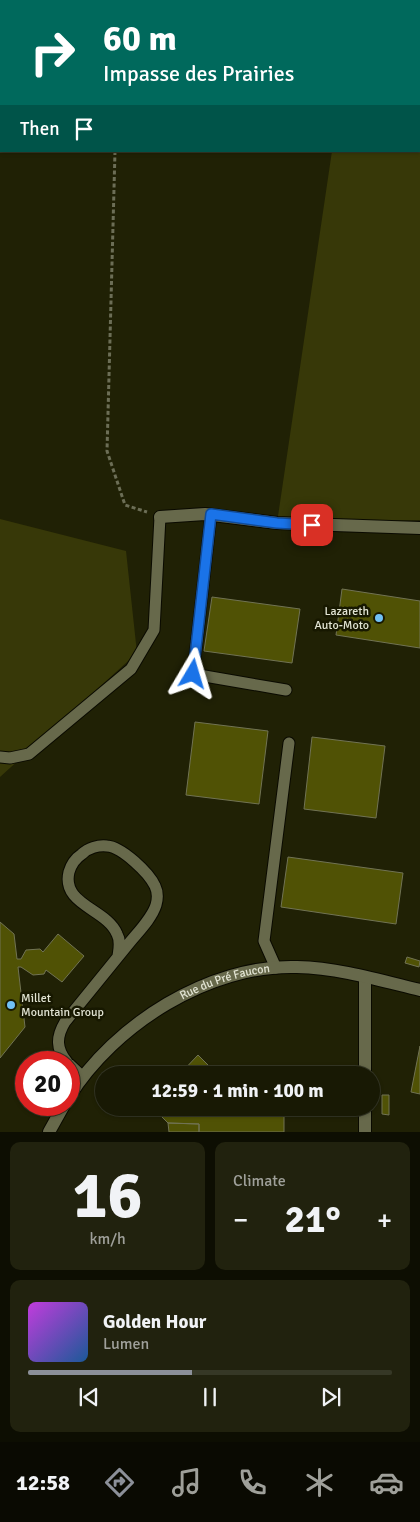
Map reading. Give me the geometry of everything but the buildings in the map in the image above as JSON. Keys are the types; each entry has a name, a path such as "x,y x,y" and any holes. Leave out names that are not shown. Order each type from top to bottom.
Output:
{"street":[{"path":"160,517 211,514 277,523 420,528"},
{"name":"Rue du Pré Faucon","path":"80,1081 105,1051 138,1022 178,998 222,979 255,970 312,968 332,970 420,990"},
{"path":"365,977 365,1066"},
{"path":"48,1132 57,1116"},
{"path":"365,1116 365,1132"}],"lane":[{"path":"211,514 193,674 286,690"},
{"path":"0,757 10,758 29,754 131,669 154,630 160,517"},
{"path":"276,968 264,941 289,743"},
{"path":"60,1051 60,1030 65,1022 118,956 154,911 158,895 152,880 123,852 108,846 100,846 89,849 73,862 68,882 71,892 77,899 114,928 120,942 118,956"},
{"path":"80,1074 83,1077"}],"path":[{"path":"115,152 107,451 125,505 160,517"}],"shaded area":[{"path":"332,152 420,152 420,520 277,523"},
{"path":"0,519 126,551 137,653 0,777"}],"place":[{"name":"Lazareth Auto-Moto","path":"379,618"},
{"name":"Millet Mountain Group","path":"11,1005"}],"route":[{"path":"193,674 211,514 277,523 312,525"}]}
